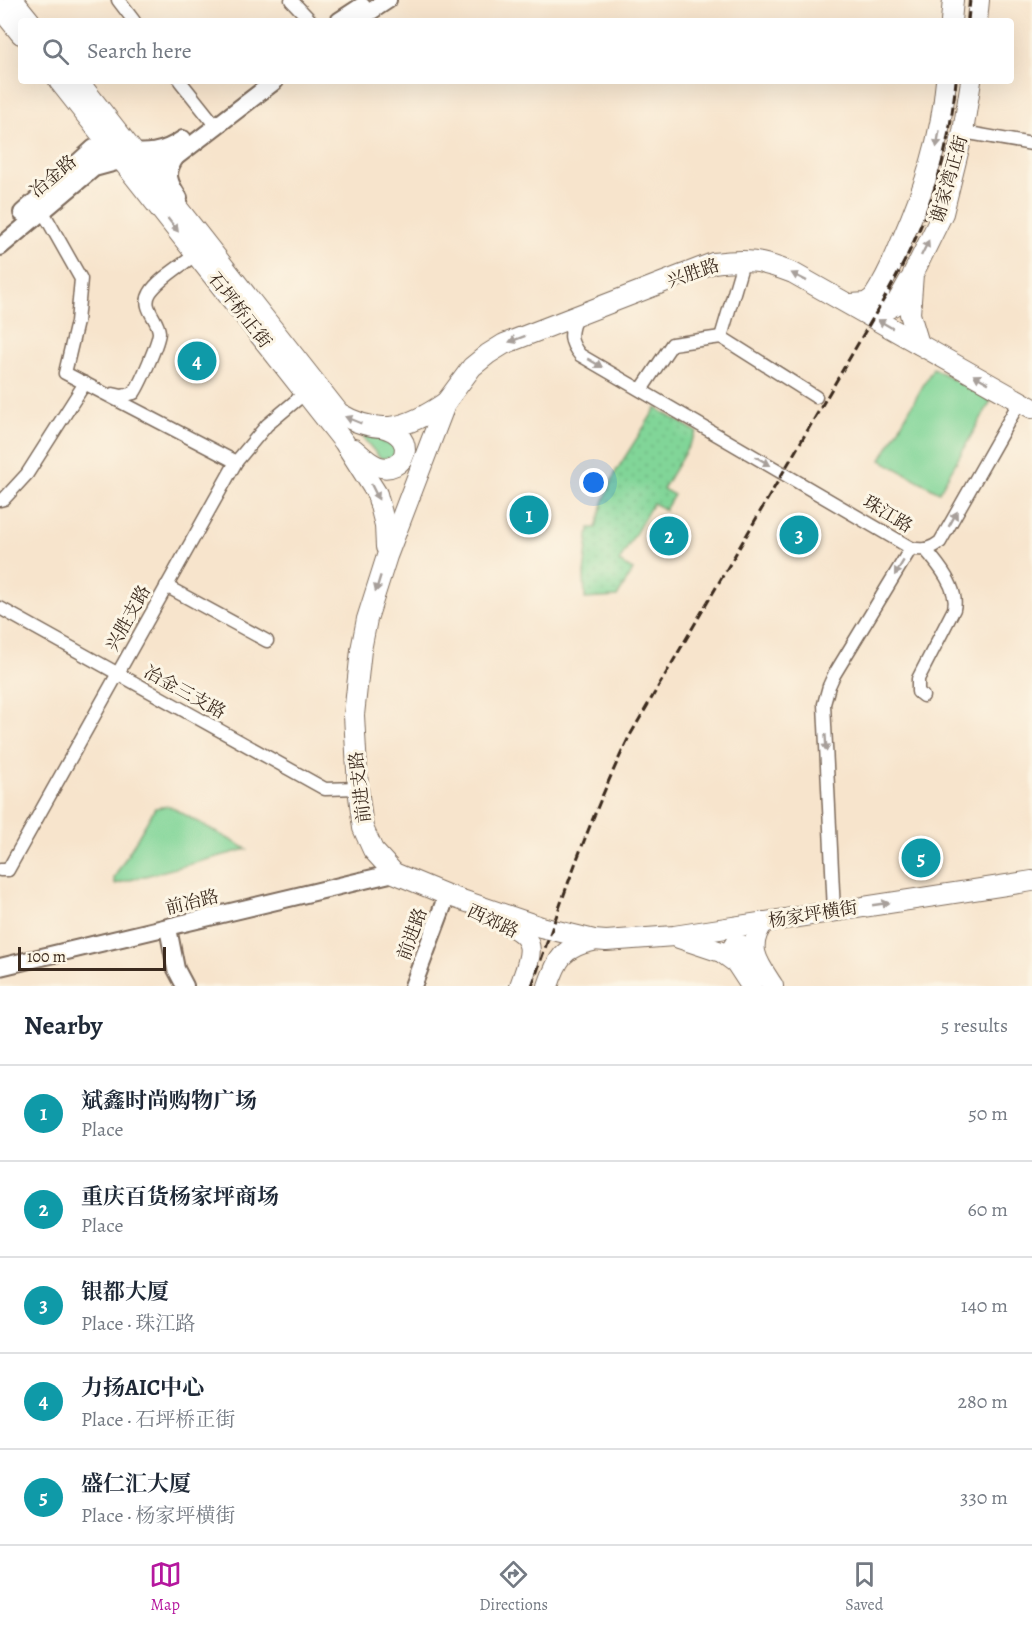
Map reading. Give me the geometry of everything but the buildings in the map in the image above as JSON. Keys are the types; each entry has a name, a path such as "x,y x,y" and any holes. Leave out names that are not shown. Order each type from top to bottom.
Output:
{"main road":[{"path":"13,0 28,18"},
{"path":"951,18 953,0"},
{"path":"977,18 978,0"},
{"path":"345,18 379,1"},
{"path":"359,18 379,1"},
{"path":"0,8 18,30"},
{"name":"石坪桥正街","path":"60,84 93,124 131,158 194,228 339,413 355,421 378,426 405,425 427,415 446,402"},
{"name":"石坪桥正街","path":"80,84 114,126 151,197 344,442 377,494 385,525 387,556"},
{"path":"91,162 131,158 165,163 211,120 257,84"},
{"path":"194,228 186,209 168,180 175,152 271,84"},
{"name":"谢家湾正街","path":"880,288 918,204 935,154 946,84"},
{"name":"谢家湾正街","path":"919,344 910,314 913,274 942,213 963,132 971,84"},
{"name":"冶金路","path":"0,247 91,162 96,142 93,124"},
{"name":"冶金路","path":"0,232 91,162"},
{"name":"兴胜路","path":"412,489 446,402 472,367 488,354 504,344 713,263 744,259 770,264 793,273 1026,404"},
{"path":"880,288 878,301 889,308 896,304 913,274"},
{"path":"851,304 867,303 880,288"},
{"path":"344,442 373,465 383,468 399,464 404,454 402,439 392,430 378,426"},
{"name":"前进支路","path":"412,489 387,556 368,619 356,683 354,725 363,828 373,850 394,873 447,895 541,927 594,940"},
{"name":"前冶路","path":"0,967 394,873"},
{"name":"杨家坪横街","path":"594,940 618,941 674,936 1032,881"},
{"name":"西郊路","path":"447,895 463,908 518,929 528,942 530,956 520,986"},
{"name":"前进路","path":"413,986 447,895"},
{"path":"757,961 754,940 764,922"},
{"path":"168,928 176,969 185,986"},
{"path":"674,936 721,952 736,963"},
{"path":"548,986 560,957 572,947 594,940"},
{"path":"530,956 538,943 546,941 556,949 555,966"},
{"path":"751,986 736,963 732,949 735,945 741,944 757,961 773,986"}],"street":[{"path":"118,0 132,18"},
{"path":"291,0 307,18"},
{"path":"182,84 211,120"},
{"path":"963,132 1032,144"},
{"path":"42,210 81,279 77,322 65,373 236,462"},
{"path":"102,392 122,396 131,395 136,390 158,336 157,326 148,309 150,292 196,254"},
{"path":"721,337 744,259"},
{"name":"珠江路","path":"576,317 570,339 580,355 911,548 834,675 824,704 834,911"},
{"path":"640,390 672,344 721,337 816,397"},
{"path":"0,500 4,499 27,474 85,383"},
{"name":"兴胜支路","path":"0,870 8,870 236,462 267,425 305,393"},
{"path":"911,548 933,548 940,542 1026,404"},
{"path":"923,696 918,692 918,679 956,601 939,565 925,549"},
{"path":"166,586 267,641"},
{"name":"冶金三支路","path":"0,608 325,789 358,789"}],"green space":[{"path":"933,368 991,401 939,492 881,460"},
{"path":"656,408 697,432 663,489 674,495 665,510 653,503 619,562 633,570 617,597 585,599 584,574 589,528 596,528 616,471"},
{"path":"366,433 394,436 397,458 380,458 363,438"},
{"path":"169,806 247,849 115,884 114,878 155,808"}],"railway":[{"path":"968,18 970,0"},
{"path":"532,986 589,829 629,737 884,299 912,246 933,195 941,168 956,84"}],"place":[{"name":"力扬AIC中心","path":"197,361"},
{"name":"斌鑫时尚购物广场","path":"529,515"},
{"name":"银都大厦","path":"799,535"},
{"name":"重庆百货杨家坪商场","path":"669,536"},
{"name":"盛仁汇大厦","path":"921,858"}]}
